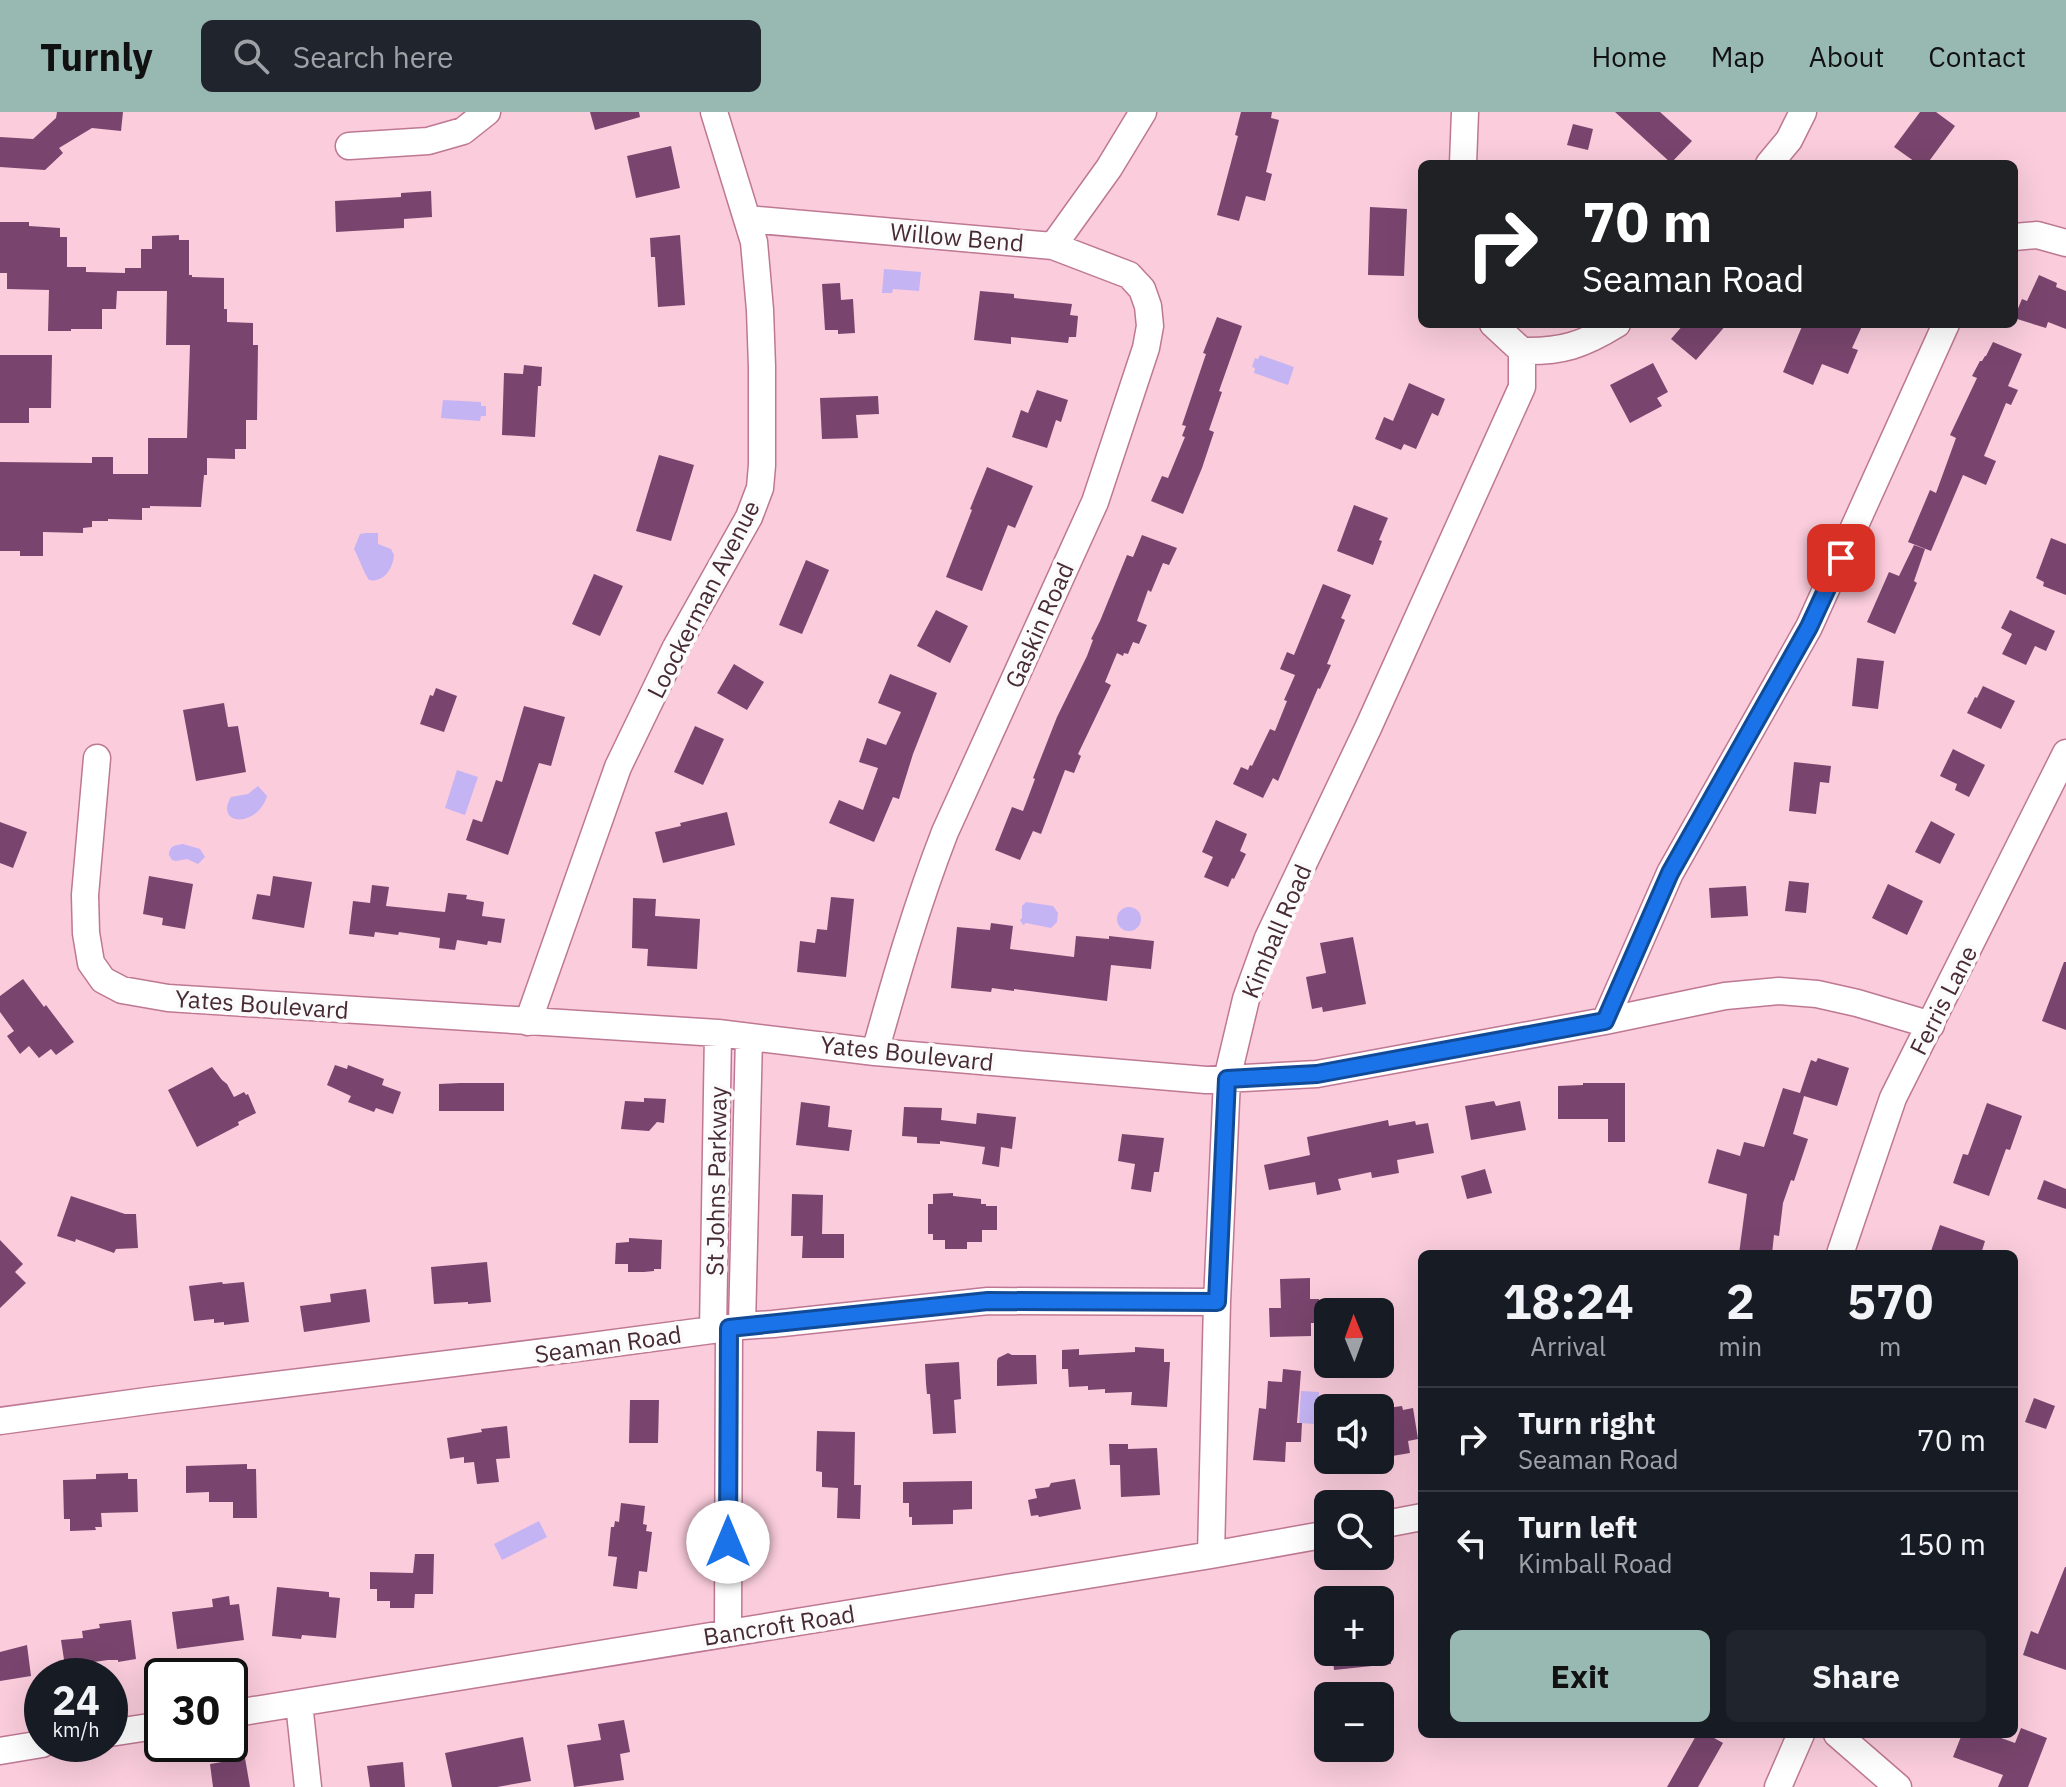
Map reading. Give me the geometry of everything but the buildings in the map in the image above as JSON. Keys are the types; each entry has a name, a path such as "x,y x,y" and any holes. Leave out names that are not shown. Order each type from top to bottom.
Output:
{"street":[{"path":"349,146 428,141 463,131 487,112"},
{"name":"Loockerman Avenue","path":"528,1022 618,767 676,647 749,517 760,488 760,310 754,242 714,112"},
{"name":"Willow Bend","path":"747,219 1053,246 1109,168 1143,112"},
{"path":"1463,160 1465,112"},
{"path":"1772,160 1789,140 1803,112"},
{"path":"2018,236 2037,235 2066,243"},
{"name":"Gaskin Road","path":"875,1052 927,878 1095,502 1146,348 1150,326 1142,289 1129,275 1053,246"},
{"path":"1497,328 1522,351 1553,351 1595,338 1611,328"},
{"path":"1605,1021 1670,873 1809,627 1944,328"},
{"name":"Kimball Road","path":"1211,1555 1217,1302 1227,1079 1246,999 1268,938 1368,728 1522,387 1522,351"},
{"name":"Ferris Lane","path":"1841,1250 1893,1098 2066,753"},
{"name":"Yates Boulevard","path":"97,758 85,895 91,963 103,980 122,990 168,998 718,1033 875,1052 1206,1080 1317,1074 1725,996 1779,991 1817,994 1931,1025"},
{"name":"St Johns Parkway","path":"718,1033 728,1328 728,1633"},
{"name":"St Johns Parkway","path":"728,1328 749,1037"},
{"name":"Seaman Road","path":"0,1421 728,1328 988,1301 1217,1302"},
{"path":"1394,1522 1418,1518"},
{"name":"Bancroft Road","path":"248,1711 1314,1537"},
{"path":"299,1703 308,1787"},
{"path":"1778,1787 1799,1738"},
{"path":"1842,1738 1898,1787"},
{"path":"0,1751 24,1747"}],"shaded area":[{"path":"884,269 921,272 919,291 893,289 892,293 882,293"},
{"path":"1260,355 1294,367 1288,385 1254,373 1255,358 1258,359"},
{"path":"443,400 481,402 481,406 486,406 486,416 481,416 480,421 441,418"},
{"path":"378,533 378,544 391,549 394,555 387,574 379,579 369,580 354,549 360,534"},
{"path":"457,770 478,777 465,815 445,808"},
{"path":"258,786 267,796 262,807 247,818 232,818 227,806 231,797 248,794"},
{"path":"183,844 200,849 205,857 198,864 187,859 172,860 170,850"},
{"path":"1026,902 1053,906 1058,913 1057,922 1051,928 1023,925 1020,920 1022,906"},
{"path":"1129,907 1140,914 1141,919 1134,930 1129,931 1118,924 1117,919 1124,908"},
{"path":"1301,1391 1319,1392 1314,1394 1314,1424 1299,1423"},
{"path":"539,1521 547,1537 502,1560 494,1544"}],"route":[{"path":"728,1542 729,1328 988,1301 1217,1302 1227,1079 1317,1074 1605,1021 1670,873 1809,627 1841,558"}]}
